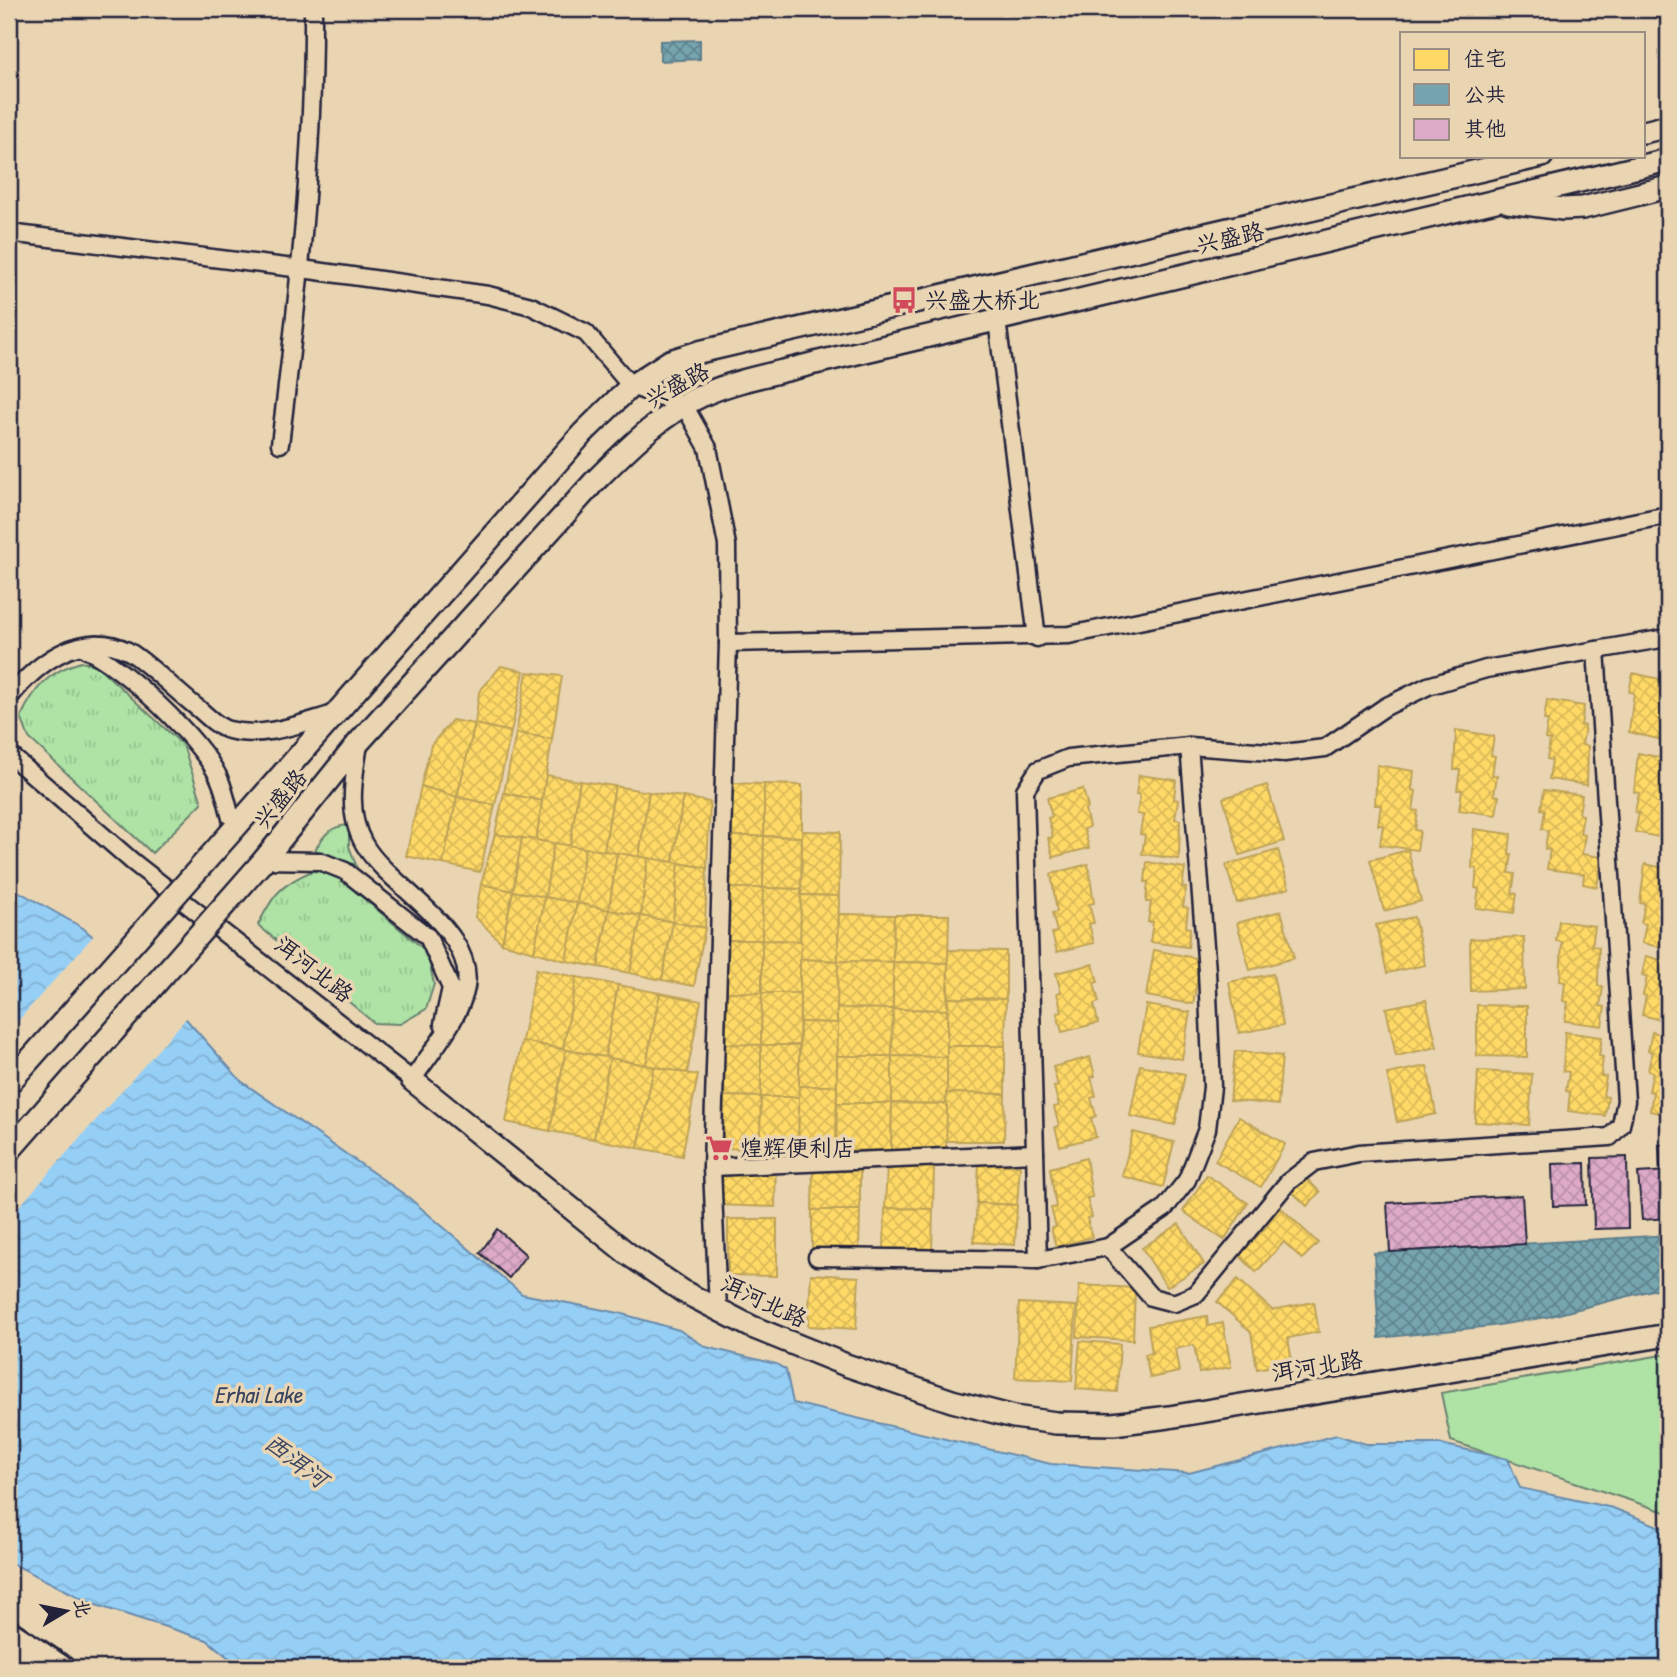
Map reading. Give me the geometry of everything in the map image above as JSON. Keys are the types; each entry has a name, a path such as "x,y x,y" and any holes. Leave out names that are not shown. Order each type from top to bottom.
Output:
{"main road":[{"path":"9,1633 61,1668"},
{"path":"9,1657 25,1668"}],"street":[{"path":"280,444 302,269 313,63 313,9"},
{"path":"1646,132 1668,126"},
{"name":"兴盛路","path":"9,1083 583,433 631,386 670,362 711,349 1533,158"},
{"name":"兴盛路","path":"9,1151 264,860 359,743 594,482 632,444 684,405 721,388 1668,160"},
{"path":"1496,200 1563,209 1668,187"},
{"path":"9,233 488,295 531,306 586,333 631,386 684,405 708,448 727,545 728,643 712,1167 718,1310"},
{"path":"997,320 1037,638"},
{"path":"728,643 1037,638 1082,632 1668,514"},
{"path":"1038,1260 1025,790 1038,770 1068,758 1188,746 1284,753 1325,748 1385,707 1428,686 1486,669 1667,638"},
{"path":"9,698 29,673 54,656 80,646 105,645 129,651 174,691 227,730 251,733 334,714"},
{"path":"80,646 108,659 199,746 219,778 234,829"},
{"path":"1108,1247 1151,1297 1174,1303 1196,1294 1288,1182 1314,1162 1359,1153 1610,1137 1621,1125 1626,1101 1596,650"},
{"path":"359,743 352,790 356,823 364,845 453,939 466,964 464,997 412,1080"},
{"path":"817,1257 1038,1260 1108,1247 1164,1209 1187,1180 1207,1129 1212,1087 1212,1041 1188,746"},
{"name":"洱河北路","path":"11,753 133,862 412,1080 628,1254 684,1292 718,1310 752,1327 846,1365 939,1397 1014,1417 1056,1423 1113,1424 1668,1335"},
{"path":"264,860 320,861 345,871 428,937 451,988 440,1037"},
{"path":"712,1167 1035,1153"}],"green space":[{"path":"81,662 96,665 183,745 202,803 152,853 29,738 21,717 31,697 44,682 60,670"},
{"path":"349,825 349,846 356,865 315,850 329,832"},
{"path":"312,871 334,873 427,952 434,984 426,1009 400,1024 374,1023 258,925 268,906 285,886"},
{"path":"1668,1354 1668,1513 1451,1441 1441,1393"}],"water":[{"name":"Erhai Lake","path":"9,886 83,928 186,1019 241,1081 408,1197 522,1294 619,1313 679,1330 706,1347 776,1364 786,1370 793,1403 1051,1464 1189,1473 1337,1435 1366,1444 1441,1444 1508,1459 1520,1488 1613,1508 1668,1530 1668,1668 241,1668 207,1640 93,1604 9,1562"}],"pier":[{"path":"95,934 188,1016 9,1218 9,1031"}],"building: 住宅":[{"path":"501,666 524,671 511,732 475,724 479,692"},
{"path":"527,672 562,676 552,739 516,733"},
{"path":"1633,673 1668,681 1666,741 1629,732 1634,693 1629,692"},
{"path":"1547,700 1584,706 1581,725 1585,726 1582,745 1588,746 1587,785 1549,779 1552,760 1547,759 1550,740 1545,739 1548,720 1544,720"},
{"path":"452,720 475,724 457,797 421,786 431,745"},
{"path":"475,724 511,732 495,805 457,797"},
{"path":"1456,730 1494,736 1492,775 1497,776 1494,795 1499,796 1496,815 1459,810 1462,790 1457,790 1460,770 1454,770"},
{"path":"516,733 552,739 542,801 504,793"},
{"path":"1638,753 1668,759 1668,839 1635,832 1639,813 1635,812 1639,793 1634,792"},
{"path":"1377,765 1414,771 1412,790 1416,791 1413,810 1418,811 1415,830 1420,831 1417,850 1380,845 1383,825 1378,825 1381,805 1375,805"},
{"path":"546,775 580,781 570,846 536,840"},
{"path":"1139,775 1176,780 1174,799 1178,800 1175,819 1180,820 1179,859 1142,854 1145,835 1140,834 1143,815 1137,814 1140,795 1136,794"},
{"path":"580,781 615,786 604,851 570,846"},
{"path":"727,783 764,784 764,836 727,836"},
{"path":"764,784 802,785 802,837 764,836"},
{"path":"1267,785 1284,841 1240,855 1223,798"},
{"path":"421,786 457,797 443,864 406,856"},
{"path":"615,786 649,792 639,857 604,851"},
{"path":"1083,789 1089,827 1084,829 1089,848 1053,857 1048,838 1053,837 1048,818 1052,817 1047,798"},
{"path":"1544,790 1582,795 1580,834 1585,835 1582,854 1602,857 1597,887 1583,884 1584,874 1547,869 1550,850 1545,849 1548,830 1542,829 1545,810 1541,809"},
{"path":"649,792 683,797 673,862 639,857"},
{"path":"504,793 542,801 536,840 495,834"},
{"path":"457,797 495,805 480,872 443,864"},
{"path":"683,797 710,802 707,868 673,862"},
{"path":"1474,829 1511,834 1509,873 1515,874 1512,893 1517,894 1514,913 1476,908 1479,889 1475,888 1477,869 1472,868"},
{"path":"802,831 840,832 839,896 801,895"},
{"path":"495,834 522,838 513,891 481,884"},
{"path":"727,836 764,836 763,888 726,888"},
{"path":"764,836 802,837 801,889 763,888"},
{"path":"522,838 554,843 545,897 513,891"},
{"path":"554,843 585,848 577,903 545,897"},
{"path":"585,848 617,853 609,910 577,903"},
{"path":"1278,850 1289,888 1237,903 1226,865"},
{"path":"1408,850 1421,901 1384,911 1370,860"},
{"path":"617,853 648,858 641,916 609,910"},
{"path":"648,858 679,863 673,922 641,916"},
{"path":"1147,862 1185,868 1182,887 1186,888 1183,907 1188,908 1186,927 1190,928 1188,947 1150,942 1153,922 1148,922 1151,902 1146,902"},
{"path":"679,863 707,868 705,928 673,922"},
{"path":"1088,864 1094,903 1089,904 1094,923 1089,924 1094,943 1057,952 1052,933 1057,932 1052,913 1057,912 1051,874"},
{"path":"1645,864 1668,869 1668,949 1642,943 1646,924 1641,923 1645,904 1640,903"},
{"path":"481,884 513,891 502,943 475,917"},
{"path":"726,888 763,888 762,940 725,940"},
{"path":"763,888 801,889 801,941 762,940"},
{"path":"513,891 545,897 534,952 502,943"},
{"path":"801,895 839,896 838,961 800,959"},
{"path":"545,897 577,903 566,961 534,952"},
{"path":"577,903 609,910 598,967 566,961"},
{"path":"609,910 641,916 630,973 598,967"},
{"path":"1281,911 1294,958 1250,970 1237,923"},
{"path":"839,914 894,915 893,962 838,961"},
{"path":"894,915 949,915 948,963 893,962"},
{"path":"641,916 673,922 662,980 630,973"},
{"path":"1414,917 1425,965 1387,973 1376,925"},
{"path":"1559,921 1595,926 1592,946 1599,947 1598,986 1603,987 1600,1006 1605,1007 1602,1026 1565,1021 1568,1002 1563,1001 1565,982 1560,981 1562,942 1556,941"},
{"path":"673,922 705,928 694,986 662,980"},
{"path":"1524,937 1525,989 1471,991 1470,939"},
{"path":"725,940 762,940 762,993 725,992"},
{"path":"762,940 801,941 800,993 762,993"},
{"path":"948,950 1006,951 1006,999 948,998"},
{"path":"1154,950 1201,959 1193,1004 1146,996"},
{"path":"1646,956 1668,962 1668,1022 1642,1015 1647,977 1642,975"},
{"path":"800,959 838,961 838,1023 800,1022"},
{"path":"838,961 893,962 893,1009 837,1008"},
{"path":"893,962 948,963 947,1010 893,1009"},
{"path":"1093,964 1098,982 1094,983 1099,1002 1094,1004 1098,1023 1062,1032 1057,1013 1062,1012 1057,993 1061,992 1056,973"},
{"path":"536,969 577,977 563,1049 522,1041"},
{"path":"1273,974 1283,1025 1239,1033 1229,982"},
{"path":"577,977 618,985 605,1057 563,1049"},
{"path":"618,985 660,993 646,1065 605,1057"},
{"path":"725,992 762,993 761,1045 724,1044"},
{"path":"660,993 701,1001 687,1073 646,1065"},
{"path":"762,993 800,993 799,1045 761,1045"},
{"path":"948,998 1006,999 1005,1046 947,1046"},
{"path":"1426,1000 1437,1047 1396,1056 1386,1008"},
{"path":"1146,1005 1190,1012 1182,1059 1138,1052"},
{"path":"1477,1005 1527,1006 1527,1057 1477,1056"},
{"path":"837,1008 893,1009 892,1056 837,1056"},
{"path":"893,1009 947,1010 947,1057 892,1056"},
{"path":"800,1022 838,1023 837,1086 799,1086"},
{"path":"1565,1032 1602,1037 1599,1056 1603,1057 1601,1076 1606,1077 1603,1096 1608,1097 1605,1116 1568,1111 1570,1092 1566,1091 1569,1072 1563,1071"},
{"path":"1652,1032 1668,1035 1668,1115 1650,1111 1653,1092 1649,1091 1653,1072 1648,1071 1652,1052 1648,1051"},
{"path":"522,1041 566,1050 550,1131 506,1122"},
{"path":"724,1044 761,1045 761,1097 724,1096"},
{"path":"761,1045 799,1045 799,1097 761,1097"},
{"path":"947,1046 1005,1046 1005,1094 946,1093"},
{"path":"566,1050 610,1058 594,1139 550,1131"},
{"path":"1235,1051 1282,1056 1278,1105 1230,1100"},
{"path":"837,1056 892,1056 892,1103 837,1103"},
{"path":"892,1056 947,1057 947,1104 892,1103"},
{"path":"1090,1057 1096,1096 1091,1098 1096,1116 1091,1118 1096,1137 1060,1146 1054,1107 1059,1106 1054,1087 1058,1086 1053,1067"},
{"path":"610,1058 654,1067 638,1148 594,1139"},
{"path":"1140,1065 1185,1074 1175,1125 1130,1116"},
{"path":"1427,1066 1436,1114 1397,1122 1387,1074"},
{"path":"654,1067 698,1075 682,1156 638,1148"},
{"path":"1478,1071 1532,1074 1529,1125 1475,1122"},
{"path":"799,1086 837,1086 836,1150 798,1149"},
{"path":"946,1093 1005,1094 1004,1141 946,1141"},
{"path":"724,1096 761,1097 760,1149 723,1148"},
{"path":"761,1097 799,1097 798,1149 760,1149"},
{"path":"837,1103 892,1103 891,1151 836,1150"},
{"path":"892,1103 947,1104 946,1151 891,1151"},
{"path":"1239,1117 1285,1144 1261,1187 1215,1161"},
{"path":"1133,1132 1174,1142 1163,1187 1122,1176"},
{"path":"720,1156 776,1158 775,1207 718,1205"},
{"path":"1086,1158 1092,1197 1087,1198 1092,1217 1087,1218 1092,1237 1056,1247 1051,1228 1056,1227 1051,1208 1056,1207 1050,1168"},
{"path":"979,1163 1020,1166 1017,1205 977,1203"},
{"path":"887,1165 934,1167 933,1209 885,1208"},
{"path":"813,1168 860,1168 860,1210 812,1210"},
{"path":"1207,1175 1248,1203 1224,1240 1183,1211"},
{"path":"1305,1177 1320,1192 1307,1206 1291,1191"},
{"path":"977,1203 1017,1205 1015,1245 974,1242"},
{"path":"1276,1203 1318,1243 1302,1259 1284,1242 1256,1272 1239,1255 1268,1225 1261,1219"},
{"path":"885,1208 933,1209 932,1251 884,1250"},
{"path":"812,1210 860,1210 859,1252 812,1252"},
{"path":"728,1219 777,1219 777,1276 728,1275"},
{"path":"1179,1224 1204,1264 1167,1287 1142,1248"},
{"path":"811,1274 859,1277 856,1329 808,1326"},
{"path":"1238,1279 1272,1310 1314,1302 1319,1332 1288,1338 1292,1362 1257,1369 1251,1332 1217,1302"},
{"path":"1079,1285 1135,1288 1133,1340 1077,1337"},
{"path":"1019,1303 1076,1306 1072,1381 1015,1378"},
{"path":"1207,1316 1208,1326 1223,1323 1231,1367 1199,1373 1194,1345 1175,1349 1179,1372 1150,1378 1145,1354 1152,1353 1148,1326"},
{"path":"1080,1341 1120,1344 1117,1392 1076,1389"}],"building: 公共":[{"path":"700,40 700,59 660,61 660,41"},
{"path":"1668,1235 1668,1286 1547,1317 1492,1326 1379,1338 1374,1253"}],"building: 其他":[{"path":"1668,1144 1668,1168 1660,1169 1659,1145"},
{"path":"1627,1157 1628,1228 1594,1229 1592,1158"},
{"path":"1585,1163 1586,1205 1553,1206 1552,1164"},
{"path":"1668,1171 1668,1218 1642,1220 1638,1173"},
{"path":"1522,1195 1525,1244 1390,1252 1387,1203"},
{"path":"497,1229 526,1255 509,1278 480,1253"}],"place":[{"name":"兴盛大桥北","path":"904,300"},
{"name":"煌辉便利店","path":"719,1148"}],"water label":[{"name":"西洱河","path":"296,1461"}]}
